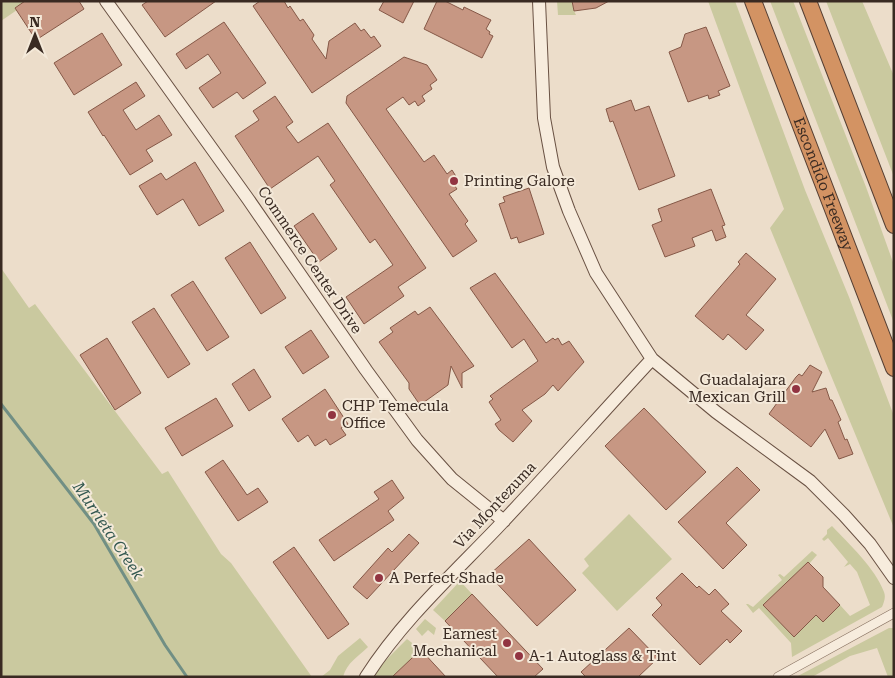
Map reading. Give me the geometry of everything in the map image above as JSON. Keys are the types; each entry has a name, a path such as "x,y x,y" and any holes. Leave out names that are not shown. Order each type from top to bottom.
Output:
{"highway":[{"name":"Escondido Freeway","path":"752,1 894,368"},
{"path":"808,1 894,225"}],"street":[{"name":"Commerce Center Drive","path":"106,1 248,198 366,370 417,440 452,479 504,521"},
{"path":"539,1 544,118 554,167 569,211 596,273 652,358 716,412 810,480 863,537 894,578"},
{"name":"Via Montezuma","path":"366,677 390,643 424,605 504,521 652,358"},
{"path":"778,677 894,613"}],"green space":[{"path":"1,1 30,1 1,21"},
{"path":"557,1 572,1 576,15 558,15"},
{"path":"708,1 735,1 805,190 849,297 894,416 894,528 770,228 784,209"},
{"path":"770,1 793,1 866,187 894,265 894,323"},
{"path":"826,1 862,1 894,76 894,177"},
{"path":"1,268 29,308 35,304 162,474 168,471 221,554 231,563 312,677 1,677"},
{"path":"629,514 672,559 617,611 582,573 589,566 584,559"},
{"path":"832,526 874,574 884,592 884,601 882,607 792,657 791,643 759,608 753,613 746,604 753,607 782,580 778,575 780,574 784,577 812,551 817,555 809,564 794,636 816,615 823,622 840,605 850,616 870,605 857,572 850,564 844,567 848,562 828,538 824,541 822,539 827,534 827,530"},
{"path":"460,581 472,594 445,621 433,610"},
{"path":"425,619 436,628 434,635 428,630 422,636 416,629"},
{"path":"889,628 894,628 894,677 888,677 877,648 850,656 812,677 796,677"},
{"path":"360,638 368,647 350,664 343,677 321,677 330,670 338,656"},
{"path":"407,639 421,650 392,677 374,677 380,666"}],"building":[{"path":"25,1 79,1 84,9 36,40 15,8"},
{"path":"148,1 216,1 165,37 142,5"},
{"path":"260,1 284,1 288,8 290,6 300,21 303,19 314,35 312,39 326,59 329,41 355,23 361,31 364,29 371,38 374,36 381,46 312,93 253,6"},
{"path":"384,1 414,1 403,23 379,10"},
{"path":"437,1 445,1 463,10 464,7 491,20 486,29 493,36 482,58 424,29"},
{"path":"572,1 609,1 596,8 574,11"},
{"path":"224,22 266,83 243,99 237,92 213,108 199,88 221,73 208,54 186,69 176,54"},
{"path":"706,27 730,86 718,91 720,95 709,99 708,95 688,102 669,52 681,47 685,34"},
{"path":"102,33 122,65 74,95 54,63"},
{"path":"404,57 427,65 437,80 430,85 432,89 422,96 425,101 418,106 415,101 409,105 403,97 386,109 424,162 434,155 447,174 452,170 457,178 452,182 457,189 449,194 468,221 465,224 477,241 453,257 346,103 347,96"},
{"path":"136,82 145,96 123,110 136,130 159,115 172,135 146,150 153,161 130,175 88,112"},
{"path":"275,96 293,122 286,127 298,143 328,123 426,268 398,287 404,296 364,324 346,297 393,265 375,239 370,243 330,185 335,181 318,156 270,189 235,136 259,120 253,111"},
{"path":"631,100 635,111 649,106 675,176 639,190 613,121 610,122 606,109"},
{"path":"195,162 224,211 199,226 183,199 157,215 139,186 161,173 166,180"},
{"path":"529,188 544,234 519,243 517,237 511,239 499,204 505,202 503,197"},
{"path":"711,189 725,225 722,226 726,237 716,241 712,230 692,238 695,246 665,257 652,225 662,221 658,209"},
{"path":"313,213 337,249 319,262 294,226"},
{"path":"250,242 286,298 261,314 225,258"},
{"path":"746,253 776,279 746,315 764,330 746,350 728,334 723,340 695,316 740,264 738,262"},
{"path":"495,273 546,343 553,338 555,340 558,338 562,345 569,341 584,362 558,391 553,385 545,394 522,410 532,421 513,442 495,424 501,420 489,402 493,399 490,396 538,361 524,339 512,348 470,288"},
{"path":"193,281 229,337 207,351 171,295"},
{"path":"430,307 474,366 462,373 462,388 451,366 448,385 420,405 409,389 409,383 379,342 393,332 390,328 415,311 418,315"},
{"path":"154,308 190,364 168,378 132,322"},
{"path":"311,330 329,357 303,374 285,347"},
{"path":"107,338 141,393 115,410 80,355"},
{"path":"810,365 822,372 812,392 826,388 841,420 838,422 845,440 847,439 853,454 839,459 825,429 811,447 769,414 796,377 799,374 802,376"},
{"path":"254,369 271,397 249,411 232,384"},
{"path":"325,389 348,424 341,428 346,435 330,445 326,439 315,446 308,435 298,442 282,419"},
{"path":"216,398 233,426 182,456 165,428"},
{"path":"644,408 706,472 666,510 605,446"},
{"path":"223,460 247,495 258,488 268,502 238,521 205,472"},
{"path":"737,467 760,490 726,523 747,545 723,569 678,522"},
{"path":"392,480 404,498 388,511 394,520 334,561 319,540 379,499 374,492"},
{"path":"409,534 419,543 367,599 353,587 388,548 392,552"},
{"path":"529,539 576,590 537,626 489,575"},
{"path":"294,547 349,624 328,639 273,562"},
{"path":"808,562 823,577 823,587 840,605 823,622 816,615 794,637 763,605"},
{"path":"682,573 697,588 699,586 709,595 715,589 729,604 721,611 742,631 730,643 727,639 700,665 652,615 662,605 656,598"},
{"path":"472,594 543,669 534,677 498,677 445,621"},
{"path":"629,628 658,658 638,677 586,677 581,672"},
{"path":"421,650 446,677 392,677 412,658"}],"waterway":[{"name":"Murrieta Creek","path":"1,404 94,524 165,645 187,677"}],"place":[{"name":"Printing Galore","path":"454,181"},
{"name":"Guadalajara Mexican Grill","path":"796,389"},
{"name":"CHP Temecula Office","path":"332,415"},
{"name":"A Perfect Shade","path":"379,578"},
{"name":"Earnest Mechanical","path":"507,643"},
{"name":"A-1 Autoglass & Tint","path":"519,656"}]}
